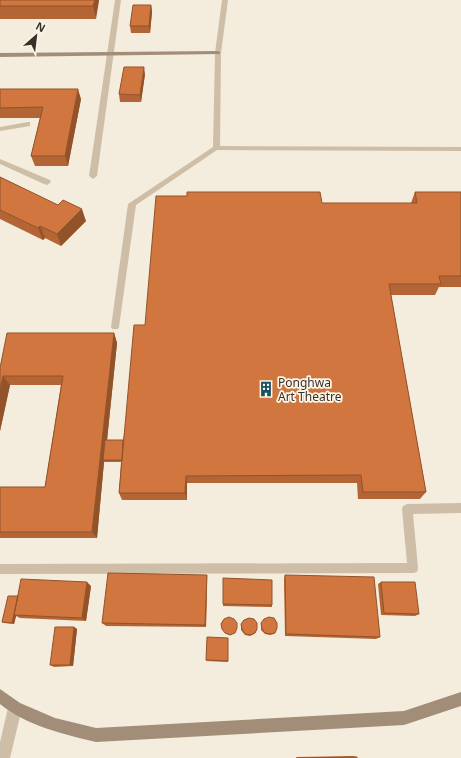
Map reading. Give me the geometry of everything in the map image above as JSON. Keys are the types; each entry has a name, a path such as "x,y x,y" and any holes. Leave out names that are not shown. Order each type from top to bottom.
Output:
{"street":[{"path":"0,55 218,53"},
{"path":"0,696 15,708 55,724 96,736 404,718 461,699"},
{"path":"3,758 15,708"}],"lane":[{"path":"93,176 118,0"},
{"path":"216,148 218,53 225,0"},
{"path":"0,129 28,124"},
{"path":"115,327 132,204 216,148 461,150"},
{"path":"0,161 47,182"},
{"path":"0,569 413,568 407,509 461,508"}],"building":[{"path":"0,0 95,0 93,6 0,6"},
{"path":"133,5 151,5 149,26 130,26"},
{"path":"124,67 144,67 140,95 119,94"},
{"path":"0,89 78,89 65,156 31,156 43,107 0,108"},
{"path":"0,177 58,205 63,200 82,209 57,234 40,226 38,228 0,210"},
{"name":"Ponghwa Art Theatre","path":"187,192 320,192 322,203 417,203 415,192 461,192 461,276 439,276 441,284 389,284 426,492 363,492 361,475 186,476 185,493 119,493 134,325 145,325 156,196 187,196"},
{"path":"7,333 114,333 92,532 0,532 0,487 45,487 63,376 3,376 0,390 0,368"},
{"path":"105,440 123,440 122,460 103,460"},
{"path":"108,573 207,575 205,625 102,623"},
{"path":"285,575 374,577 380,637 286,634"},
{"path":"223,578 272,580 272,605 223,604"},
{"path":"21,579 87,582 82,618 14,615"},
{"path":"381,582 415,582 419,614 384,613"},
{"path":"8,596 18,596 12,623 2,622"},
{"path":"229,617 234,619 237,623 235,633 230,635 225,633 221,624 224,619"},
{"path":"269,617 274,618 277,623 275,633 265,633 262,629 261,623 264,619"},
{"path":"249,618 254,619 257,623 255,633 250,635 245,634 241,624 244,620"},
{"path":"55,627 74,627 70,665 50,665"},
{"path":"207,637 228,638 228,661 206,660"},
{"path":"357,757 357,758 298,758"}],"place":[{"name":"Ponghwa Art Theatre","path":"266,389"}]}
